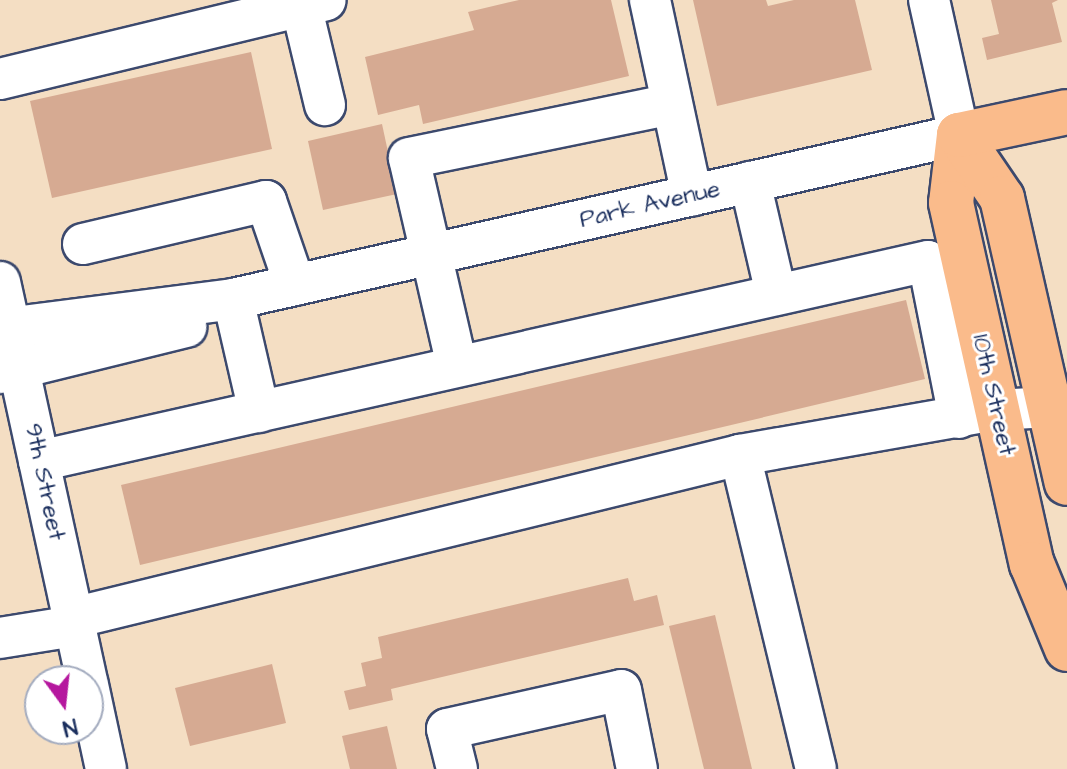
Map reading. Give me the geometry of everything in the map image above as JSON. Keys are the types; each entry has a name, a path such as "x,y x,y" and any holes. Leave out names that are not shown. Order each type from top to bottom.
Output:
{"main road":[{"name":"Park Avenue","path":"959,135 1067,112"},
{"name":"10th Street","path":"959,135 1002,198 1059,408 1067,483"},
{"name":"10th Street","path":"959,135 951,203 978,414 1032,564 1067,649"}],"street":[{"path":"650,0 692,196"},
{"name":"10th Street","path":"929,0 959,135"},
{"path":"0,79 314,3 325,105"},
{"path":"457,366 409,158 672,104"},
{"name":"Park Avenue","path":"5,327 233,299 959,135"},
{"path":"750,182 776,294"},
{"path":"83,244 266,201 295,285"},
{"path":"39,461 928,261 978,414"},
{"name":"9th Street","path":"0,282 10,371 39,461 84,665"},
{"path":"233,299 259,412"},
{"name":"Park Avenue","path":"10,371 203,322 233,299"},
{"path":"0,638 740,455 978,414 1059,408"},
{"path":"740,455 816,769"},
{"path":"457,769 447,729 621,690 637,769"},
{"name":"9th Street","path":"101,745 106,769"}],"building":[{"path":"519,0 611,0 629,76 423,124 419,105 378,115 365,57 474,30 468,12"},
{"path":"693,0 766,0 768,6 794,0 855,0 872,70 717,106"},
{"path":"991,0 1058,0 1052,3 1062,42 987,60 982,38 999,34"},
{"path":"251,52 272,149 52,198 30,101"},
{"path":"382,124 397,194 323,210 308,141"},
{"path":"906,300 925,379 140,565 121,485"},
{"path":"628,578 634,601 657,595 664,625 391,689 393,700 349,710 344,691 366,686 361,663 382,658 378,637"},
{"path":"715,615 752,769 704,769 669,626"},
{"path":"272,664 286,723 190,746 175,688"},
{"path":"387,726 397,769 350,769 342,736"}]}
